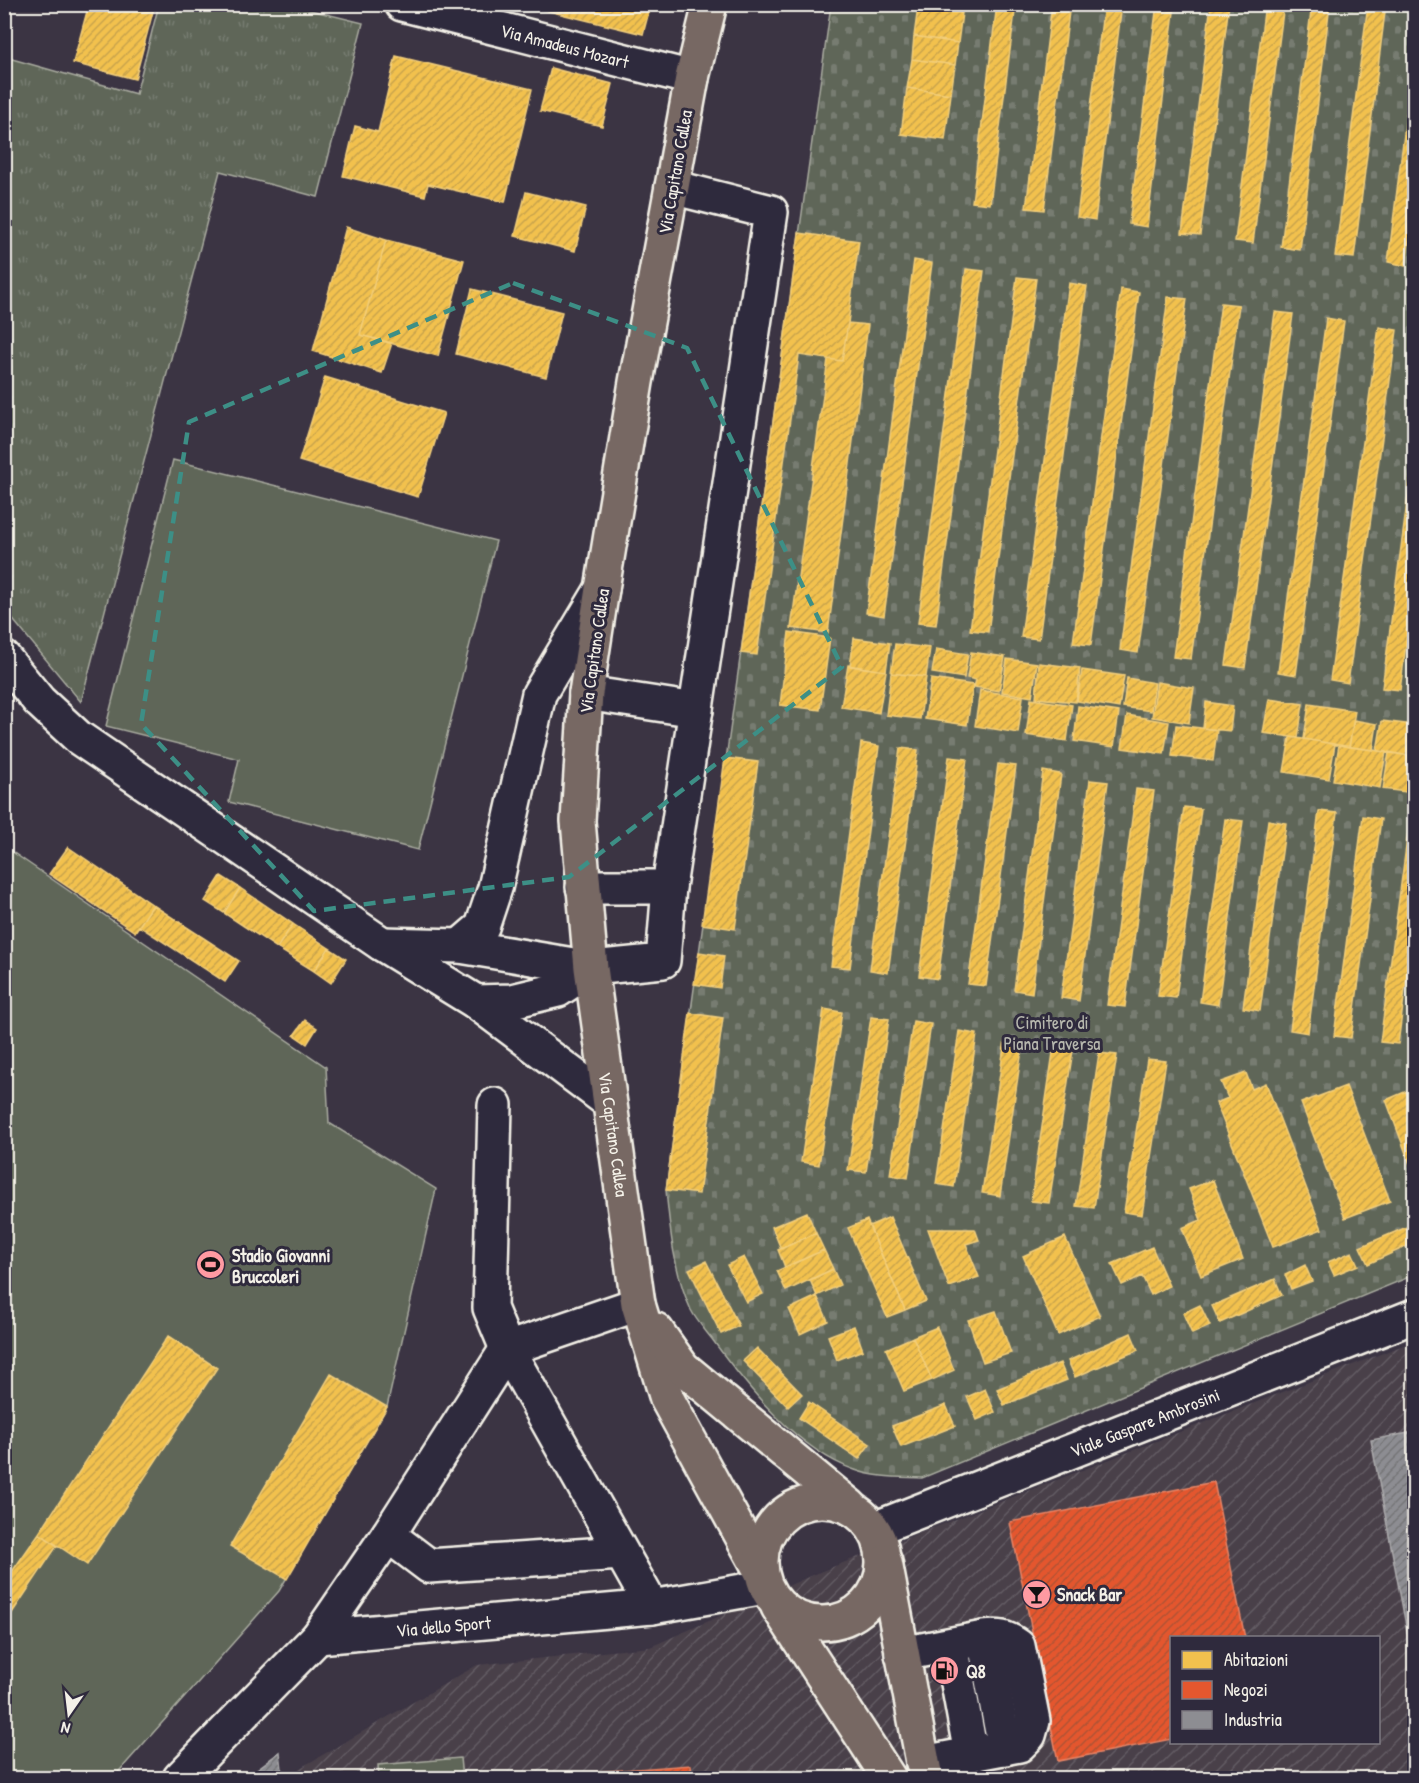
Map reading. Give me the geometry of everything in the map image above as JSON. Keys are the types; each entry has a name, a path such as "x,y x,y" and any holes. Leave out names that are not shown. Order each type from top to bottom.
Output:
{"main road":[{"name":"Via Capitano Callea","path":"710,4 692,78 636,382 602,590 586,693 578,821 591,968 638,1304 667,1400 765,1584"},
{"path":"638,1304 682,1368 872,1530 902,1654 925,1771"},
{"path":"765,1584 781,1609 798,1619 817,1624 837,1622 855,1615 869,1602 879,1585 884,1566 872,1530 844,1505 826,1501 808,1502 791,1509 777,1520 766,1536 761,1553 765,1584 889,1779"}],"street":[{"name":"Via Amadeus Mozart","path":"402,4 692,78"},
{"path":"382,944 460,946 591,968 663,961 669,887 771,212 672,187"},
{"path":"460,946 483,927 495,888 539,694 602,590"},
{"path":"5,660 39,701 79,738 382,944 476,1002 608,1101"},
{"path":"586,693 696,710"},
{"path":"583,887 669,887"},
{"path":"476,1002 512,1000 558,990 591,968"},
{"path":"495,1105 490,1308 507,1349 652,1607"},
{"path":"180,1779 318,1637 388,1535 507,1349 638,1304"},
{"name":"Viale Gaspare Ambrosini","path":"872,1530 1414,1316"},
{"path":"388,1535 429,1566 621,1553"},
{"name":"Via dello Sport","path":"318,1637 652,1607 765,1584"},
{"path":"902,1654 997,1636 1008,1639 1018,1646 1033,1721 1029,1735 1019,1745 971,1754 925,1771"},
{"path":"951,1645 971,1754"}],"highlighted area":[{"path":"513,283 687,348 842,667 569,877 314,911 141,724 189,422"}],"shaded area":[{"path":"1414,1341 1414,1778 283,1778 477,1665 650,1647 817,1573"}],"green space":[{"path":"159,4 290,5 363,23 318,197 220,171 81,702 5,610 5,57 136,94"},
{"name":"Cimitero di Piana Traversa","path":"831,5 1414,5 1414,1275 922,1478 871,1474 834,1461 793,1432 757,1396 691,1310 680,1281 671,1236 666,1190"},
{"path":"173,460 496,541 418,850 229,802 239,759 106,726"},
{"name":"Stadio Giovanni Bruccoleri","path":"5,847 326,1067 329,1123 436,1189 387,1407 279,1591 113,1778 5,1778"},
{"path":"460,1758 462,1778 379,1778 378,1765"}],"building: Abitazioni":[{"path":"89,4 155,4 135,79 73,63"},
{"path":"520,4 651,4 643,34"},
{"path":"997,4 1016,4 990,204 972,202"},
{"path":"1052,4 1070,4 1044,210 1026,208"},
{"path":"1104,4 1122,4 1095,220 1077,217"},
{"path":"1157,4 1175,4 1147,227 1129,224"},
{"path":"1211,4 1229,4 1200,235 1182,233"},
{"path":"1265,4 1284,4 1253,243 1235,241"},
{"path":"1312,4 1330,4 1300,250 1281,247"},
{"path":"1368,4 1386,4 1354,258 1335,256"},
{"path":"918,7 962,13 958,43 914,36"},
{"path":"914,36 958,43 955,65 912,59"},
{"path":"1414,54 1414,200 1406,266 1388,262"},
{"path":"396,56 532,89 505,202 428,184 425,196 343,176 355,126 378,132"},
{"path":"912,59 955,65 951,94 907,88"},
{"path":"551,68 613,84 602,126 540,111"},
{"path":"907,88 951,94 945,140 901,134"},
{"path":"526,192 586,207 575,251 515,236"},
{"path":"346,227 386,240 360,335 392,343 382,373 313,351"},
{"path":"799,233 859,241 842,361 799,355 757,655 741,653"},
{"path":"386,240 464,260 438,356 360,335"},
{"path":"914,260 932,263 884,616 866,613"},
{"path":"966,269 984,271 936,625 918,623"},
{"path":"1017,277 1036,279 988,632 970,630"},
{"path":"1069,283 1087,286 1039,639 1021,637"},
{"path":"472,289 562,312 546,377 456,354"},
{"path":"1121,289 1139,292 1091,645 1073,643"},
{"path":"1168,297 1187,299 1138,653 1120,650"},
{"path":"1221,303 1239,305 1191,659 1173,657"},
{"path":"1275,312 1293,314 1245,668 1226,665"},
{"path":"1326,318 1344,321 1296,675 1278,672"},
{"path":"848,323 868,325 828,633 791,628 828,359 842,361"},
{"path":"1379,327 1397,330 1348,683 1330,680"},
{"path":"325,377 444,413 418,497 299,461"},
{"path":"1414,451 1414,586 1400,690 1382,688"},
{"path":"789,632 830,638 820,710 780,705"},
{"path":"854,638 890,643 886,671 850,666"},
{"path":"895,644 930,648 926,677 891,673"},
{"path":"936,649 968,654 964,678 932,673"},
{"path":"971,652 1005,657 999,691 974,687 976,680 967,678"},
{"path":"1007,659 1037,663 1032,697 1002,692"},
{"path":"1039,663 1080,668 1076,702 1036,698"},
{"path":"848,665 886,671 879,713 841,707"},
{"path":"1082,670 1124,676 1119,708 1077,701"},
{"path":"891,673 926,677 920,719 886,715"},
{"path":"1127,678 1155,683 1151,711 1123,707"},
{"path":"931,679 973,685 967,725 925,719"},
{"path":"1157,682 1194,688 1189,723 1152,717"},
{"path":"980,690 1023,697 1018,733 975,726"},
{"path":"1031,699 1072,705 1067,741 1026,735"},
{"path":"1269,699 1303,704 1298,738 1263,733"},
{"path":"1206,702 1233,706 1230,731 1203,728"},
{"path":"1309,704 1355,711 1349,747 1304,739"},
{"path":"1078,706 1119,712 1114,747 1074,741"},
{"path":"1127,715 1169,722 1164,754 1122,748"},
{"path":"1354,720 1377,724 1373,750 1349,747"},
{"path":"1382,721 1413,725 1409,756 1377,751"},
{"path":"1176,725 1217,730 1213,761 1172,756"},
{"path":"1290,737 1335,744 1329,779 1284,772"},
{"path":"861,743 879,746 850,968 831,966"},
{"path":"1339,745 1386,752 1380,788 1333,780"},
{"path":"900,748 918,750 888,973 870,970"},
{"path":"1389,752 1414,757 1414,793 1383,789"},
{"path":"949,757 967,759 938,979 919,976"},
{"path":"725,758 758,762 735,929 702,924"},
{"path":"998,764 1016,766 986,986 968,984"},
{"path":"1043,771 1061,774 1032,993 1014,990"},
{"path":"1090,780 1108,782 1079,1001 1061,998"},
{"path":"1136,789 1154,791 1125,1007 1107,1005"},
{"path":"1184,807 1201,809 1176,998 1158,996"},
{"path":"1319,811 1337,813 1308,1033 1290,1030"},
{"path":"1363,816 1381,819 1351,1038 1334,1036"},
{"path":"1225,819 1243,821 1218,1005 1200,1002"},
{"path":"1268,820 1286,823 1260,1011 1243,1008"},
{"path":"1409,824 1414,824 1414,921 1398,1044 1380,1042"},
{"path":"68,847 153,905 135,932 49,874"},
{"path":"221,876 240,888 224,913 205,901"},
{"path":"240,888 293,924 277,948 224,913"},
{"path":"153,905 239,961 225,982 139,926"},
{"path":"293,924 329,948 314,971 277,948"},
{"path":"329,948 346,959 331,983 314,971"},
{"path":"699,952 724,956 720,988 694,984"},
{"path":"824,1009 842,1012 819,1165 801,1162"},
{"path":"690,1013 723,1018 699,1194 666,1190"},
{"path":"871,1017 889,1019 866,1172 848,1170"},
{"path":"305,1020 317,1028 307,1044 294,1035"},
{"path":"913,1021 931,1024 908,1178 890,1175"},
{"path":"959,1031 977,1034 954,1187 936,1184"},
{"path":"1005,1040 1023,1043 1000,1196 982,1193"},
{"path":"1054,1046 1073,1050 1049,1203 1031,1201"},
{"path":"1099,1053 1117,1055 1094,1208 1076,1206"},
{"path":"1147,1059 1166,1061 1142,1215 1124,1212"},
{"path":"1246,1073 1252,1089 1266,1083 1322,1229 1273,1247 1216,1103 1228,1098 1221,1082"},
{"path":"1346,1086 1390,1201 1345,1218 1301,1103"},
{"path":"1407,1091 1412,1103 1414,1101 1414,1175 1386,1100"},
{"path":"1213,1180 1243,1259 1201,1276 1182,1228 1201,1220 1189,1189"},
{"path":"807,1212 816,1233 781,1249 772,1227"},
{"path":"890,1217 926,1301 905,1310 869,1226"},
{"path":"867,1220 905,1310 887,1317 848,1228"},
{"path":"1414,1224 1414,1243 1368,1264 1360,1247"},
{"path":"928,1229 975,1229 979,1240 966,1244 979,1277 949,1287"},
{"path":"816,1233 824,1250 785,1267 778,1250"},
{"path":"1065,1237 1100,1316 1058,1335 1023,1256"},
{"path":"1152,1247 1169,1286 1151,1295 1142,1276 1122,1285 1112,1264"},
{"path":"824,1250 833,1269 786,1291 777,1271"},
{"path":"1352,1252 1358,1265 1334,1275 1328,1262"},
{"path":"744,1257 763,1294 746,1302 727,1265"},
{"path":"706,1261 739,1326 721,1334 689,1269"},
{"path":"1305,1265 1312,1281 1291,1289 1285,1275"},
{"path":"833,1269 840,1285 817,1296 810,1280"},
{"path":"1275,1279 1282,1295 1220,1323 1212,1306"},
{"path":"817,1296 828,1321 800,1334 789,1309"},
{"path":"1200,1305 1210,1326 1192,1334 1183,1313"},
{"path":"996,1311 1011,1353 983,1362 968,1320"},
{"path":"854,1326 863,1350 837,1360 828,1336"},
{"path":"937,1327 954,1370 932,1380 913,1337"},
{"path":"1131,1333 1138,1350 1075,1377 1068,1361"},
{"path":"168,1336 217,1368 87,1565 39,1533"},
{"path":"913,1337 932,1380 904,1391 886,1349"},
{"path":"757,1348 802,1394 788,1407 743,1361"},
{"path":"1060,1363 1067,1380 1004,1405 997,1389"},
{"path":"331,1374 387,1407 287,1579 230,1546"},
{"path":"985,1389 995,1412 977,1420 967,1397"},
{"path":"809,1402 870,1444 859,1459 799,1418"},
{"path":"946,1405 955,1426 901,1447 892,1426"},
{"path":"39,1533 57,1546 4,1625 4,1583"}],"building: Negozi":[{"path":"1214,1482 1245,1636 1170,1636 1170,1739 1058,1761 1010,1522"},
{"path":"691,1765 692,1778 513,1778"}],"building: Industria":[{"path":"1414,1432 1414,1668 1371,1440"},
{"path":"280,1752 283,1778 245,1778"}],"place":[{"name":"Stadio Giovanni Bruccoleri","path":"211,1265"},
{"name":"Snack Bar","path":"1036,1594"},
{"name":"Q8","path":"945,1671"}]}
